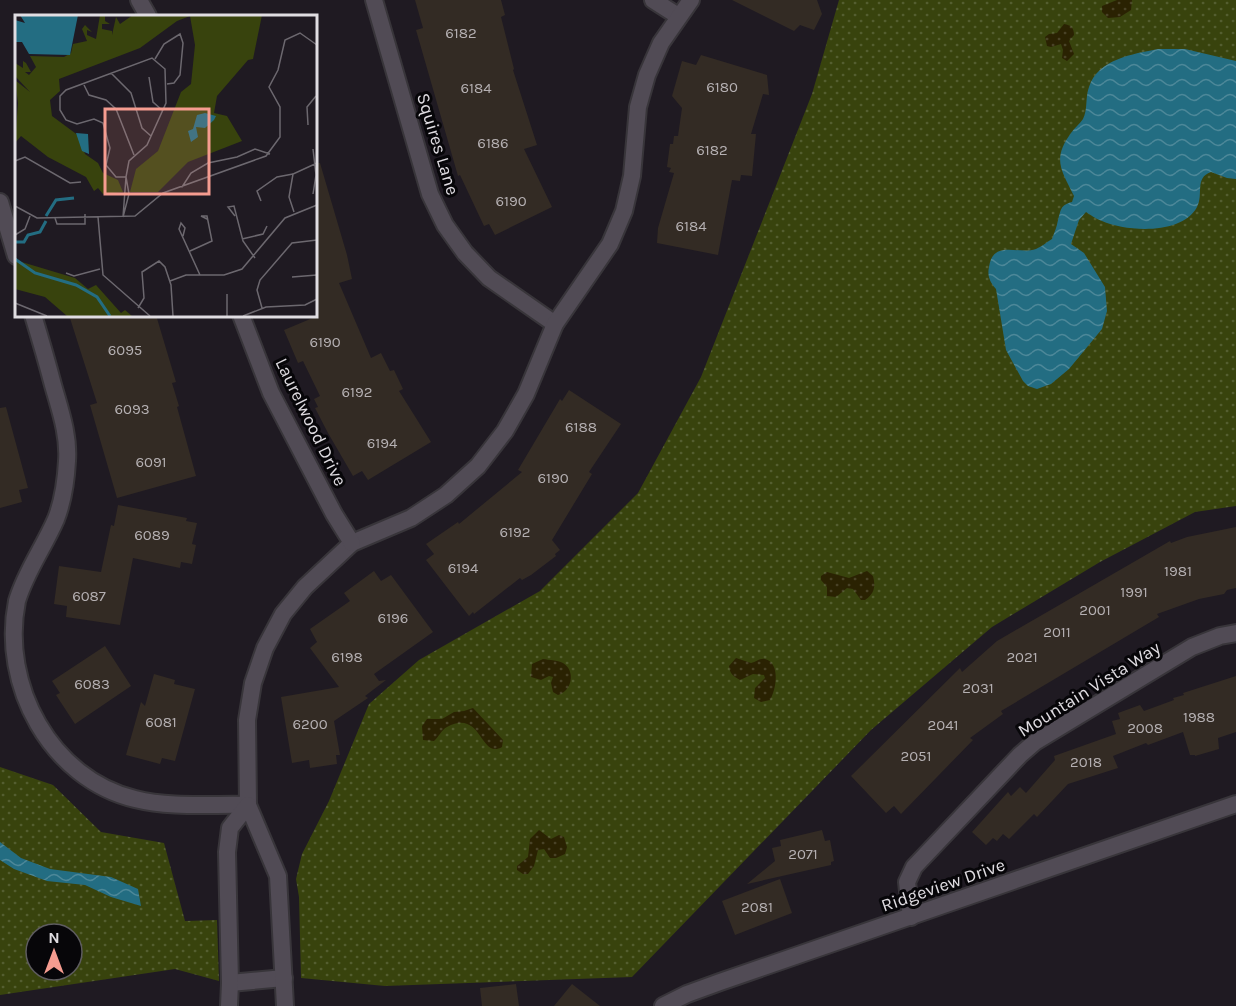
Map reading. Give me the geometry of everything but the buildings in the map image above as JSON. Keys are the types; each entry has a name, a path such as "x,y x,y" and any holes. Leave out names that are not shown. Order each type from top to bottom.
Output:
{"street":[{"path":"139,0 147,15"},
{"name":"Squires Lane","path":"374,0 430,194 445,225 465,253 489,278 555,324"},
{"path":"653,0 678,16"},
{"path":"285,1006 278,876 248,805 247,720 253,683 265,648 283,614 305,587 352,543 411,518 446,495 477,466 505,431 526,394 555,324 610,244 624,211 632,176 638,107 652,64 661,43 691,0"},
{"path":"0,202 15,253"},
{"path":"33,316 65,426 68,459 65,489 57,517 27,572 17,603 12,635 14,667 22,698 36,727 54,750 76,770 102,787 134,799 167,804 248,805"},
{"name":"Laurelwood Drive","path":"242,316 271,393 334,514 352,543"},
{"name":"Mountain Vista Way","path":"911,917 907,882 914,867 1035,742 1192,647 1220,636 1236,633"},
{"name":"Ridgeview Drive","path":"663,1006 720,982 1236,804"},
{"path":"229,1006 227,852 230,828 248,805"},
{"path":"230,983 284,978"}],"green space":[{"path":"839,0 1236,0 1236,506 1195,512 1100,562 992,627 871,730 632,977 385,986 301,978 299,897 296,879 302,854 329,801 369,704 419,660 540,591 638,493 701,377 812,94"},
{"path":"0,767 53,785 101,832 164,843 185,921 217,920 219,981 175,969 0,995"}],"sand":[{"path":"1117,0 1132,0 1131,10 1120,17 1108,18 1102,12 1102,6"},
{"path":"1064,24 1072,27 1074,33 1069,41 1074,54 1067,61 1062,58 1061,44 1047,46 1045,37 1057,33"},
{"path":"867,571 873,576 874,587 865,600 861,600 853,589 847,588 836,597 827,596 827,587 821,580 821,576 827,572 849,578"},
{"path":"736,658 751,663 763,659 770,661 776,677 770,700 761,702 754,698 755,688 765,678 764,675 753,674 740,680 732,674 729,666"},
{"path":"543,659 563,663 570,671 571,680 563,693 558,695 553,692 551,683 553,677 549,676 541,680 531,677 532,664"},
{"path":"473,708 503,740 502,747 495,749 489,747 474,728 459,723 445,728 434,741 423,740 422,726 427,719 442,719 454,712"},
{"path":"539,830 551,839 559,835 564,837 567,847 565,854 550,858 544,849 538,850 534,866 528,874 523,874 517,870 517,866 528,857 530,839"}],"water":[{"path":"1158,49 1185,49 1236,61 1236,179 1211,172 1206,175 1201,182 1197,207 1190,216 1167,227 1139,229 1113,225 1086,212 1079,220 1071,244 1084,253 1105,287 1107,311 1102,329 1069,369 1051,384 1037,389 1028,386 1006,350 996,289 988,270 991,258 1001,251 1036,249 1052,239 1062,208 1072,202 1074,196 1060,164 1062,150 1072,131 1083,119 1089,87 1094,78 1100,70 1118,59"},
{"path":"0,842 21,858 50,869 111,877 138,889 141,906 111,897 85,885 47,881 14,869 0,860"}]}
